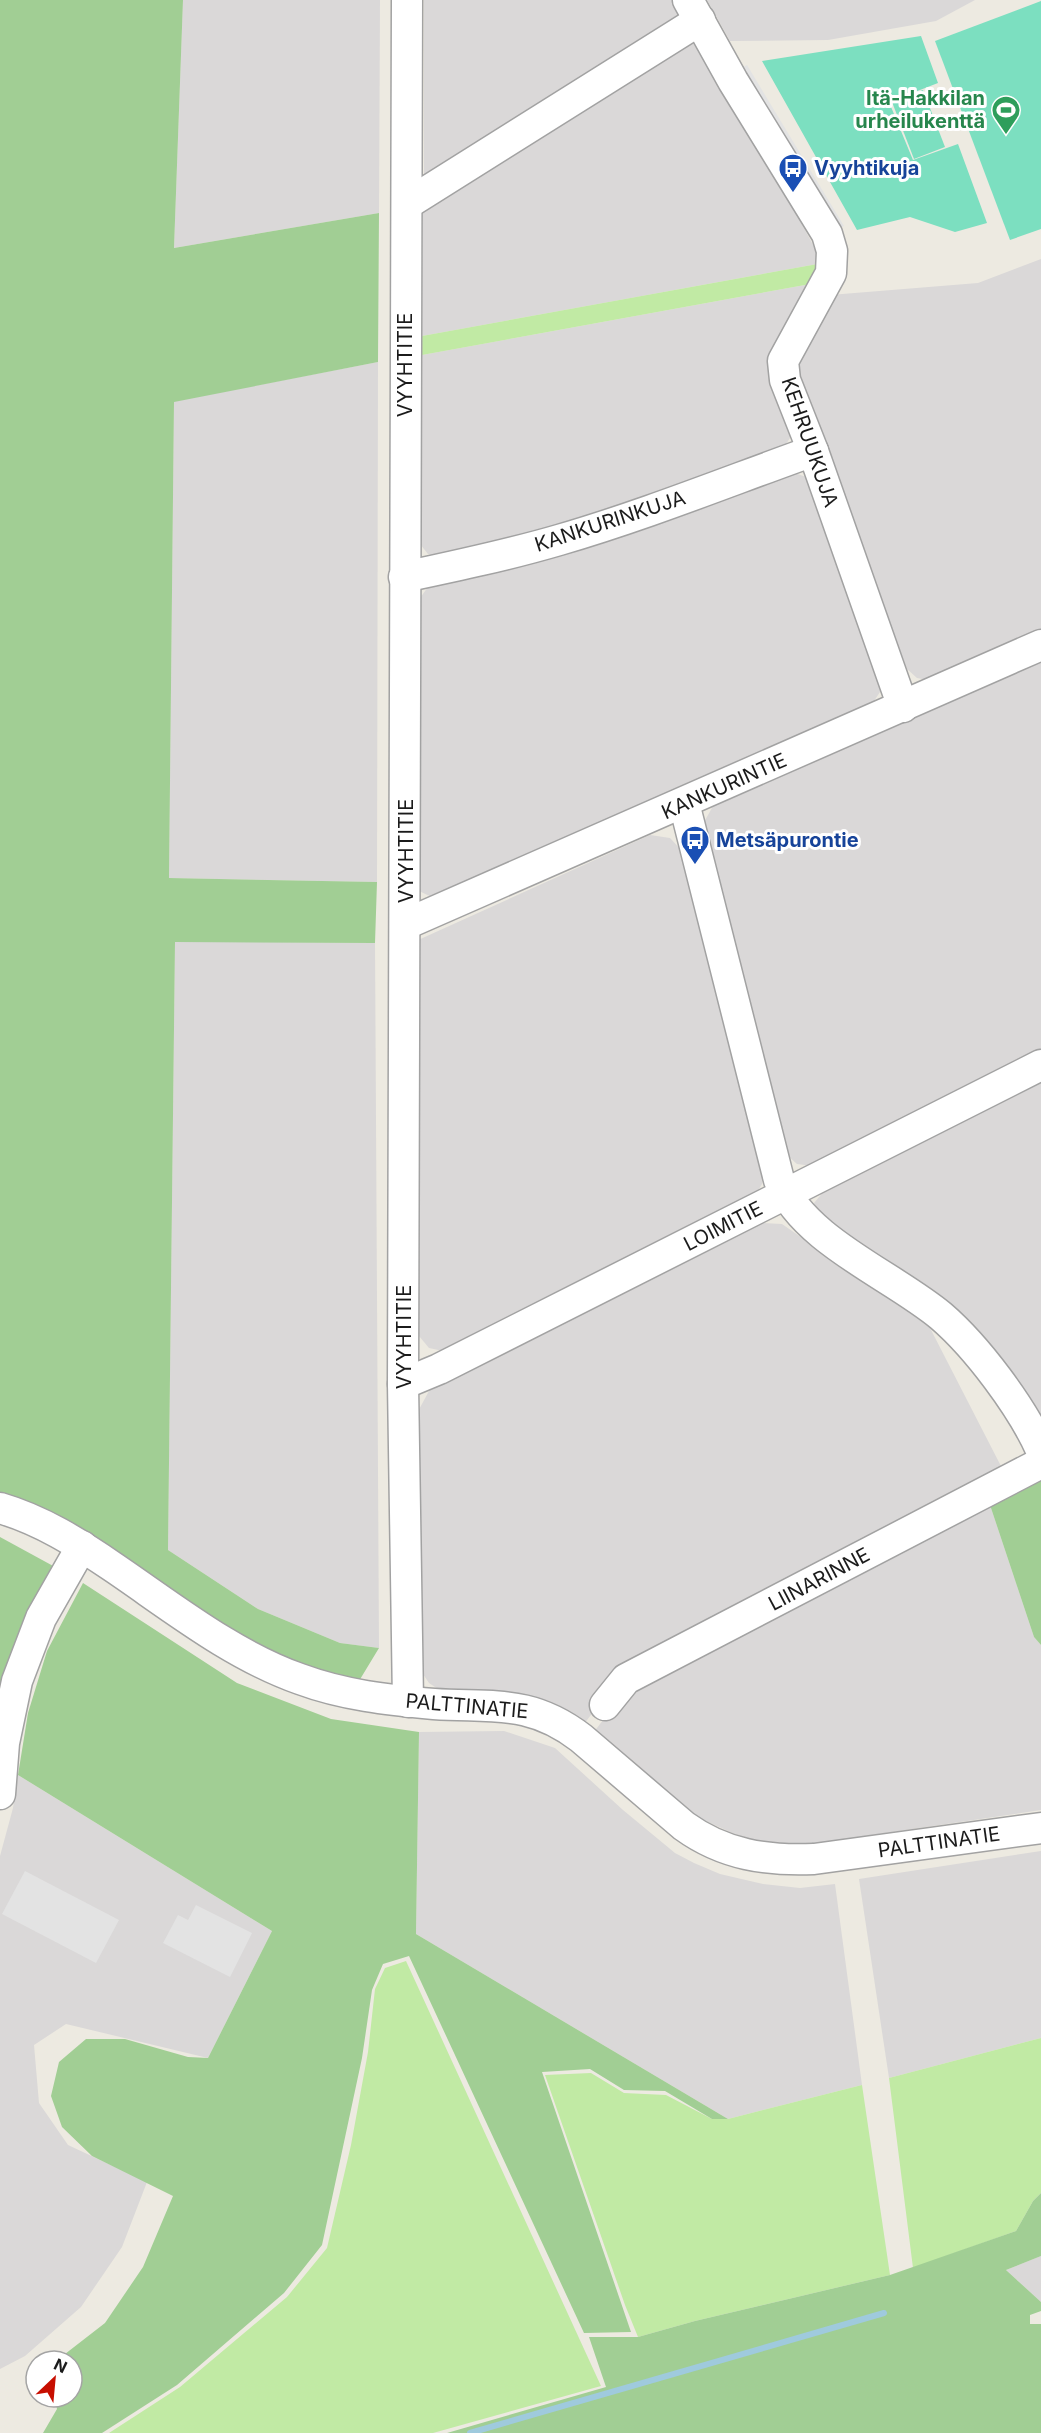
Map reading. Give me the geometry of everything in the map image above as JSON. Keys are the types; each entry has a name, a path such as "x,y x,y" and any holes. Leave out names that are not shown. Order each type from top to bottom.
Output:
{"street":[{"name":"VYYHTITIE","path":"407,0 403,1384 408,1702"},
{"path":"407,204 694,10"},
{"name":"KEHRUUKUJA","path":"694,10 733,81 827,234 832,251 831,273 783,361 785,380 813,451 903,707"},
{"name":"KANKURINKUJA","path":"404,577 479,562 571,536 813,451"},
{"name":"KANKURINTIE","path":"406,924 1041,645"},
{"path":"684,803 776,1169 785,1195 804,1219 940,1316 971,1346 1008,1395 1041,1450"},
{"name":"LOIMITIE","path":"403,1384 440,1369 1041,1065"},
{"name":"LIINARINNE","path":"605,1704 626,1679 1041,1462"},
{"name":"PALTTINATIE","path":"0,1508 41,1524 82,1546 246,1655 298,1679 335,1691 408,1702 504,1706 523,1708 542,1714 564,1725 581,1738 662,1809 700,1837 734,1852 783,1860 814,1859 1041,1828"},
{"path":"0,1794 4,1743 17,1681 41,1618 82,1546"}],"shaded area":[{"path":"183,0 380,0 379,213 174,248"},
{"path":"424,0 676,0 683,13 679,23 424,176"},
{"path":"707,0 975,0 936,21 828,40 730,41"},
{"path":"685,41 705,47 823,263 422,336 422,214 428,201"},
{"path":"747,65 844,226 832,231 736,71"},
{"path":"1041,259 1041,636 933,681 917,678 907,669 794,369 830,295 978,283"},
{"path":"816,283 768,367 791,428 790,438 784,447 627,508 443,558 428,554 420,544 422,355"},
{"path":"378,362 377,882 169,878 174,401"},
{"path":"792,472 806,477 814,489 882,676 880,692 872,704 438,900 417,890 420,598 428,587"},
{"path":"1041,660 1041,1050 812,1166 797,1164 787,1155 703,824 713,806"},
{"path":"650,835 670,838 683,852 764,1169 762,1184 755,1196 443,1351 429,1348 419,1336 416,941"},
{"path":"175,941 375,943 379,1648 340,1643 258,1609 168,1550"},
{"path":"1041,1079 1041,1419 820,1218 814,1203 824,1191"},
{"path":"762,1223 782,1224 929,1326 1004,1472 623,1673 584,1724 444,1693 429,1683 421,1671 416,1415 429,1391"},
{"path":"990,1505 1034,1637 1041,1645 1041,1810 803,1845 769,1844 739,1836 695,1816 594,1732 630,1684"},
{"path":"504,1731 555,1748 623,1810 675,1853 694,1863 720,1874 763,1884 800,1888 835,1884 862,2085 728,2119 416,1934 419,1732"},
{"path":"18,1775 272,1931 208,2058 66,2024 34,2045 39,2103 68,2145 147,2182 122,2247 81,2307 33,2349 24,2349 24,2357 0,2369 0,1856 13,1808"},
{"path":"1041,1851 1041,2038 889,2078 859,1879"},
{"path":"25,1871 119,1920 96,1963 2,1914"},
{"path":"196,1905 252,1933 230,1977 163,1943 178,1915 188,1920"},
{"path":"1041,2256 1041,2302 1006,2270"}],"green space":[{"path":"0,0 183,0 174,248 379,213 378,362 174,402 169,878 377,882 375,943 175,942 168,1550 258,1609 340,1643 379,1648 359,1681 302,1671 0,1496"},
{"name":"Itä-Hakkilan urheilukenttä","path":"1041,1 1041,229 1010,240 935,41"},
{"path":"921,36 938,83 889,102 913,160 958,144 987,223 955,232 910,217 857,230 762,61"},
{"path":"923,90 945,147 914,159 892,102"},
{"path":"823,263 816,283 422,355 422,336"},
{"path":"1041,1480 1041,1645 1034,1637 990,1505"},
{"path":"0,1537 55,1567 0,1696"},
{"path":"83,1583 237,1683 331,1719 419,1732 416,1934 728,2119 712,2119 665,2091 624,2090 590,2069 542,2072 631,2332 584,2333 409,1956 383,1964 372,1990 362,2058 322,2245 284,2293 177,2385 102,2433 43,2433 57,2409 84,2409 84,2349 71,2349 105,2323 143,2267 173,2196 92,2156 62,2127 51,2096 59,2062 86,2039 125,2039 188,2057 208,2058 272,1931 18,1775 28,1713 47,1651"},
{"path":"406,1961 601,2386 433,2433 109,2433 180,2387 287,2297 327,2248 351,2145 368,2052 375,1989 385,1968"},
{"path":"1041,2038 1041,2193 1033,2201 1016,2231 913,2268 889,2078"},
{"path":"591,2073 624,2093 666,2095 712,2119 728,2119 862,2085 890,2275 695,2321 638,2337 545,2075"},
{"path":"1041,2193 1041,2256 1006,2270 1041,2302 1041,2311 1030,2315 1030,2324 1041,2324 1041,2433 447,2433 606,2387 589,2337 638,2337 695,2321 890,2275 1016,2231 1033,2201"}],"waterway":[{"path":"470,2433 884,2313"}],"place":[{"name":"Itä-Hakkilan urheilukenttä","path":"1006,136"},
{"name":"Vyyhtikuja","path":"793,194"},
{"name":"Metsäpurontie","path":"695,866"}]}
